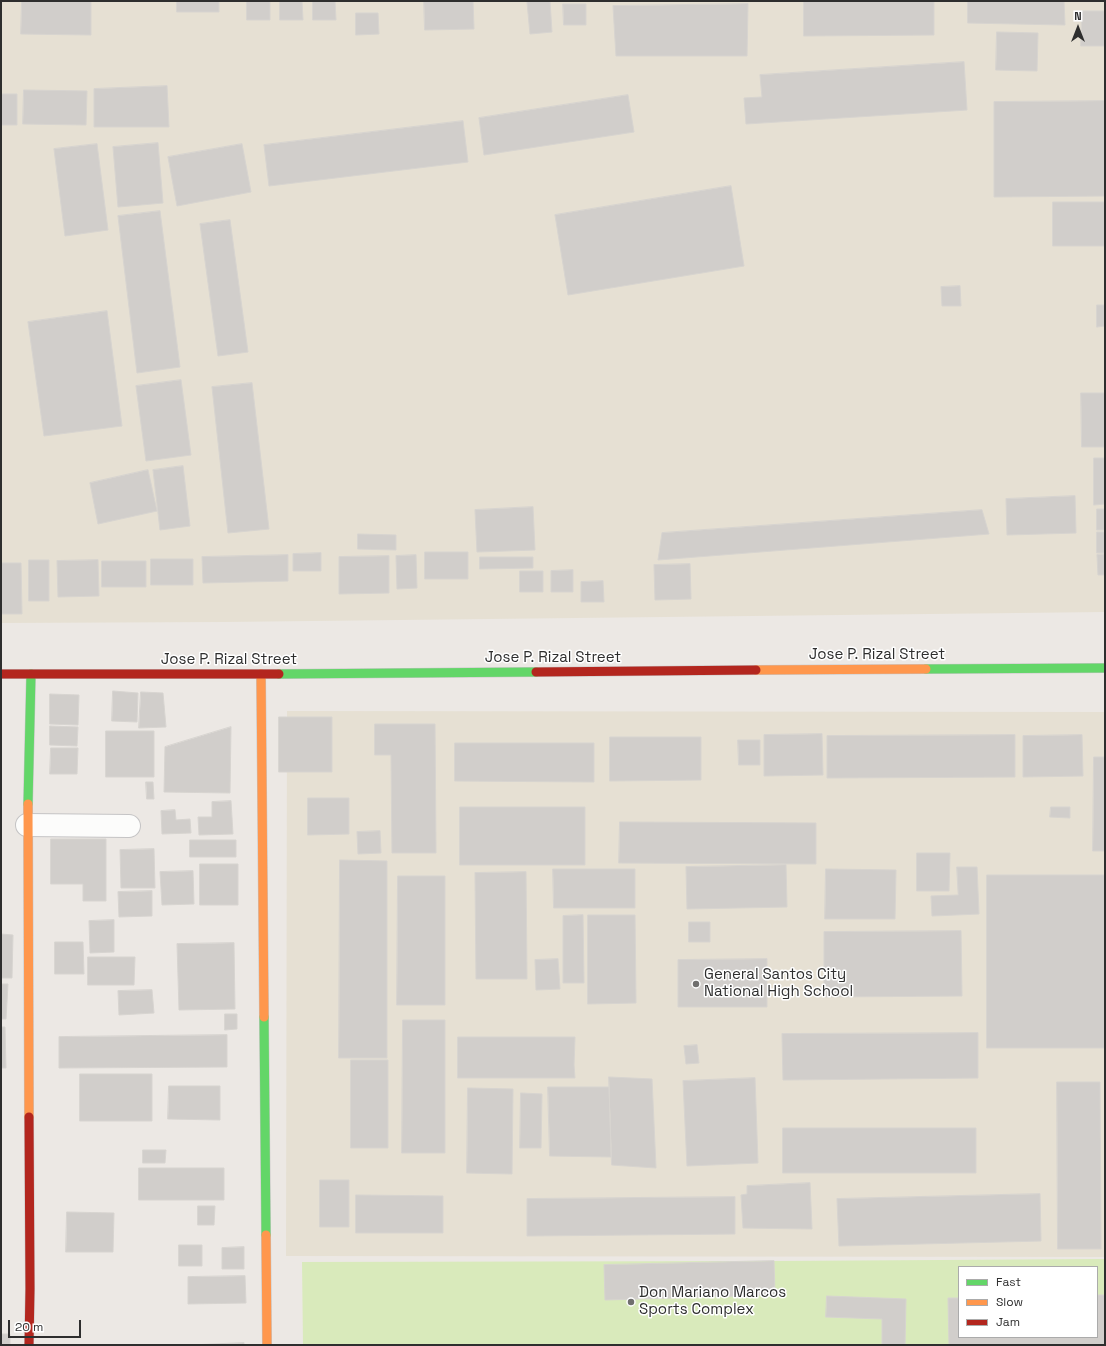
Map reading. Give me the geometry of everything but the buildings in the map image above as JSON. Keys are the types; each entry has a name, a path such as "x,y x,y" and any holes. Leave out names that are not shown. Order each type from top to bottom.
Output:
{"street":[{"name":"Jose P. Rizal Street","path":"1,674 261,674 1105,668"},
{"path":"29,1345 30,1289 27,825 31,674"},
{"path":"261,674 267,1345"},
{"path":"27,825 129,826"}],"shaded area":[{"path":"1,1 1105,1 1105,612 224,622 1,623"},
{"name":"General Santos City National High School","path":"287,711 1105,712 1105,1257 286,1256"}],"green space":[{"name":"Don Mariano Marcos Sports Complex","path":"1105,1259 1105,1345 303,1345 302,1262"}],"traffic: fast":[{"path":"926,669 1105,668"},
{"path":"279,674 536,672"},
{"path":"28,804 31,674"},
{"path":"264,1017 266,1235"}],"traffic: slow":[{"path":"756,670 926,669"},
{"path":"261,674 264,1017"},
{"path":"28,804 29,1117"},
{"path":"266,1235 267,1345"}],"traffic: jam":[{"path":"536,672 756,670"},
{"path":"1,674 279,674"},
{"path":"29,1117 29,1345"}],"place":[{"name":"General Santos City National High School","path":"696,984"},
{"name":"Don Mariano Marcos Sports Complex","path":"631,1302"}]}
